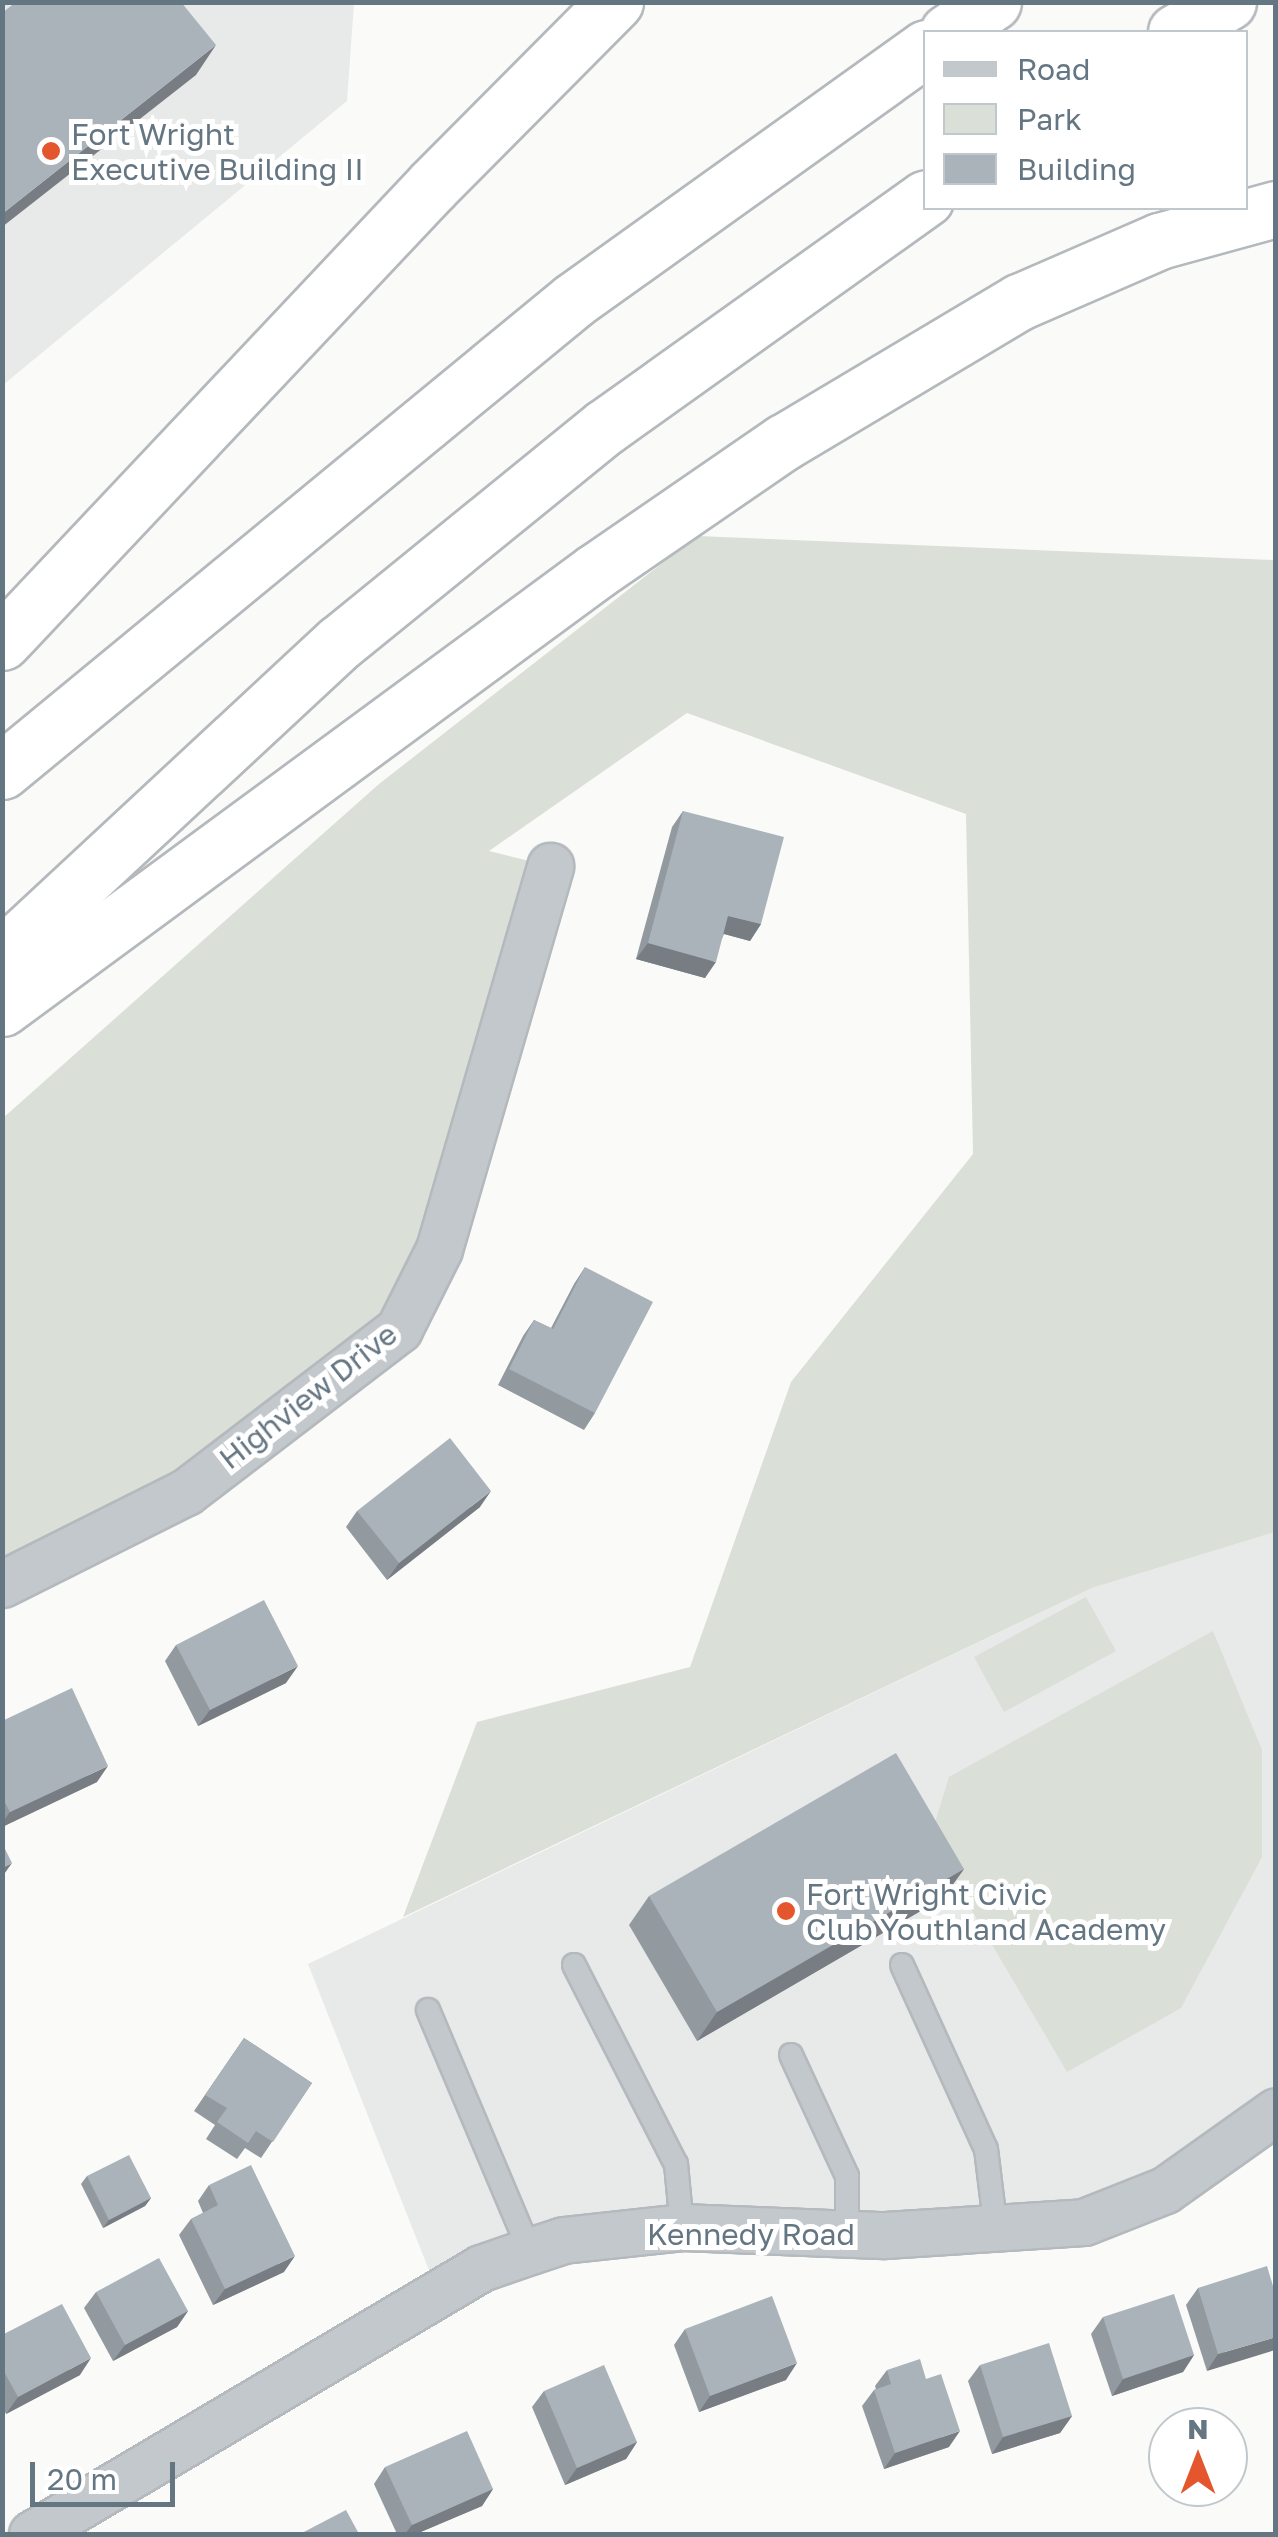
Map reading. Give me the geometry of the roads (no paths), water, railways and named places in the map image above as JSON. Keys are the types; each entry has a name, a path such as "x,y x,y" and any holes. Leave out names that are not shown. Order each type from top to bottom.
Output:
{"highway":[{"path":"2,642 432,186 615,2"},
{"path":"951,30 994,2"},
{"path":"1179,30 1228,2"},
{"path":"2,771 574,300 923,50"},
{"path":"2,956 339,643 605,427 923,200"},
{"path":"2,1008 567,591 784,442 1019,302 1159,241 1276,209"}],"street":[{"name":"Highview Drive","path":"2,1584 186,1492 399,1329 439,1249 550,866"},
{"name":"Kennedy Road","path":"32,2534 480,2268 530,2250 563,2240 682,2227 847,2234 996,2231 1084,2222 1165,2190 1276,2111"}],"lane":[{"path":"574,1965 676,2164 682,2227"},
{"path":"902,1965 986,2149 996,2231"},
{"path":"428,2010 530,2250"},
{"path":"791,2055 846,2176 847,2234"}],"place":[{"name":"Fort Wright Executive Building II","path":"51,151"},
{"name":"Fort Wright Civic Club Youthland Academy","path":"786,1911"}]}
